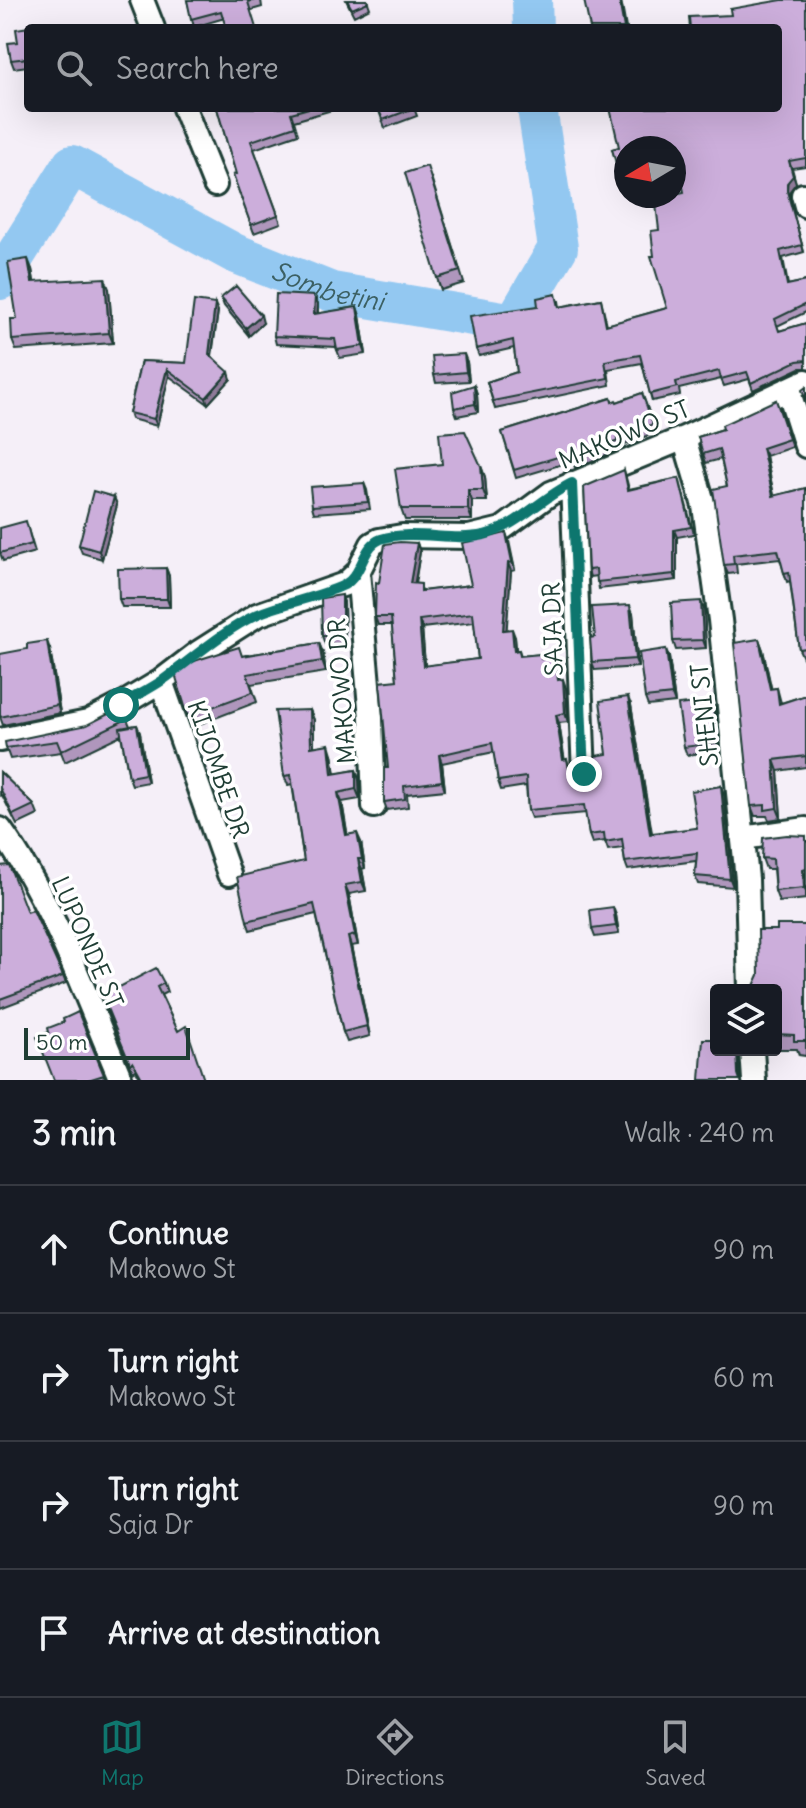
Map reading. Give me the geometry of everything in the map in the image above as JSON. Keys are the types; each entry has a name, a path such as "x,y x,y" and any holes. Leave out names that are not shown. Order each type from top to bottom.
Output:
{"street":[{"path":"142,0 151,24"},
{"path":"186,112 215,185"},
{"path":"797,385 806,446"},
{"name":"MAKOWO ST","path":"0,740 88,722 161,681 257,615 345,584 358,572 372,544 379,540 402,536 469,537 485,534 511,524 551,493 684,438 797,385"},
{"name":"SHENI ST","path":"684,438 704,506 720,620 743,838 749,911 750,984"},
{"name":"SAJA DR","path":"572,483 584,774"},
{"name":"MAKOWO DR","path":"358,572 371,718 374,806"},
{"name":"KIJOMBE DR","path":"161,681 229,874"},
{"name":"LUPONDE ST","path":"0,829 20,857 50,916 121,1080"},
{"path":"743,838 806,829"},
{"path":"752,1056 754,1080"}],"building":[{"path":"187,0 256,0 248,2 255,24 225,24 221,11 191,19"},
{"path":"347,0 367,0 368,2 352,9"},
{"path":"584,0 619,0 623,24 589,24"},
{"path":"782,0 806,0 806,158 789,161 793,176 787,183 802,245 780,251 787,285 806,281 806,304 775,319 779,331 806,323 806,360 797,361 751,383 747,372 721,379 719,371 676,382 677,387 650,394 640,355 605,361 608,378 493,401 487,382 517,372 513,340 476,349 470,316 538,306 537,298 556,294 559,307 601,299 606,325 667,308 651,256 654,256 651,231 659,230 656,208 686,208 686,136 616,136 611,112 782,112 782,24 690,24 689,17 731,15 730,9"},
{"path":"24,28 24,58 11,60 8,43 18,42 16,29"},
{"path":"218,112 295,112 291,113 295,126 251,141 278,215 251,225 233,175 236,174"},
{"path":"380,112 404,112 383,120"},
{"path":"427,166 460,271 437,278 405,173"},
{"path":"28,259 32,282 105,278 109,333 12,340 11,319 17,319 8,262"},
{"path":"236,286 261,315 246,328 221,298"},
{"path":"276,294 315,296 314,314 357,307 363,346 337,350 335,339 274,336"},
{"path":"194,301 215,304 209,354 229,372 206,398 167,369 154,419 129,413 141,361 186,363"},
{"path":"464,354 466,372 434,375 432,356"},
{"path":"474,385 475,404 454,408 452,392"},
{"path":"642,393 653,424 572,460 571,453 514,470 502,432 611,398 612,402 617,402"},
{"path":"776,400 789,439 762,448 773,496 806,488 806,648 799,649 789,572 784,573 778,550 733,555 734,564 724,565 713,489 727,486 719,449 703,454 698,437 723,429 722,425"},
{"path":"465,431 481,466 483,490 468,490 468,509 401,509 395,469 442,464 439,433"},
{"path":"624,470 628,490 679,478 691,527 674,530 674,574 597,582 596,569 588,570 584,487"},
{"path":"364,483 368,502 312,506 310,487"},
{"path":"93,491 114,497 99,551 79,545"},
{"path":"26,521 32,544 0,553 0,528"},
{"path":"506,533 512,562 508,563 503,630 512,629 514,651 519,650 520,656 541,654 541,659 555,658 558,680 563,679 565,713 556,715 563,760 567,759 570,774 575,778 588,778 594,771 595,756 607,754 600,701 628,697 650,834 697,828 691,791 721,786 730,879 695,876 697,853 625,862 622,839 605,842 604,833 589,835 584,805 528,810 526,777 498,781 492,743 439,755 442,781 404,786 405,799 384,802 384,768 388,768 380,682 397,680 391,617 375,617 376,582 379,583 385,544 417,543 410,583 421,584 421,591 471,585 462,543","holes":["473,613 478,659 423,666 419,620"]},
{"path":"166,568 167,599 119,599 118,569"},
{"path":"342,595 342,636 322,636 321,598"},
{"path":"701,601 703,640 673,641 671,603"},
{"path":"630,605 635,659 592,662 590,638 595,637 592,607"},
{"path":"759,639 770,689 777,688 779,704 806,695 806,756 774,760 777,808 765,810 765,805 751,806 734,643"},
{"path":"47,641 57,705 0,717 0,654 27,649 27,644"},
{"path":"319,643 322,661 247,674 253,692 188,716 175,674 191,662 239,647 242,656"},
{"path":"666,649 672,695 645,698 639,653"},
{"path":"712,701 717,743 684,747 678,705"},
{"path":"122,707 127,719 61,751 57,741 6,748 5,742 87,725"},
{"path":"310,710 311,747 329,744 332,774 356,770 356,789 338,793 346,835 357,833 362,859 358,859 362,882 345,885 355,935 348,937 367,1026 343,1032 314,904 247,921 237,877 304,861 291,775 284,776 275,711"},
{"path":"137,725 145,774 129,777 120,728"},
{"path":"0,772 34,805 13,815 0,788"},
{"path":"806,836 804,888 775,891 773,859 762,858 763,838"},
{"path":"9,865 27,912 33,910 63,976 0,999 0,866"},
{"path":"613,907 616,926 592,929 590,910"},
{"path":"777,925 806,925 806,1041 794,1041 794,1035 782,1034 782,984 755,984 759,975 758,930 777,930"},
{"path":"156,968 164,983 157,987 178,1031 186,1026 204,1080 143,1080 133,1062 130,1064 102,996"},
{"path":"78,1012 104,1075 88,1080 54,1080 37,1037"},
{"path":"703,1039 710,1039 710,1056 737,1056 740,1080 700,1080"}],"waterway":[{"name":"Sombetini","path":"532,0 533,24"},
{"name":"Sombetini","path":"0,280 72,165 234,253 332,292 514,323 558,248 538,112"}],"route":[{"path":"121,705 257,615 352,580 372,544 379,540 402,536 469,537 485,534 511,524 551,493 572,483 584,774"}]}
